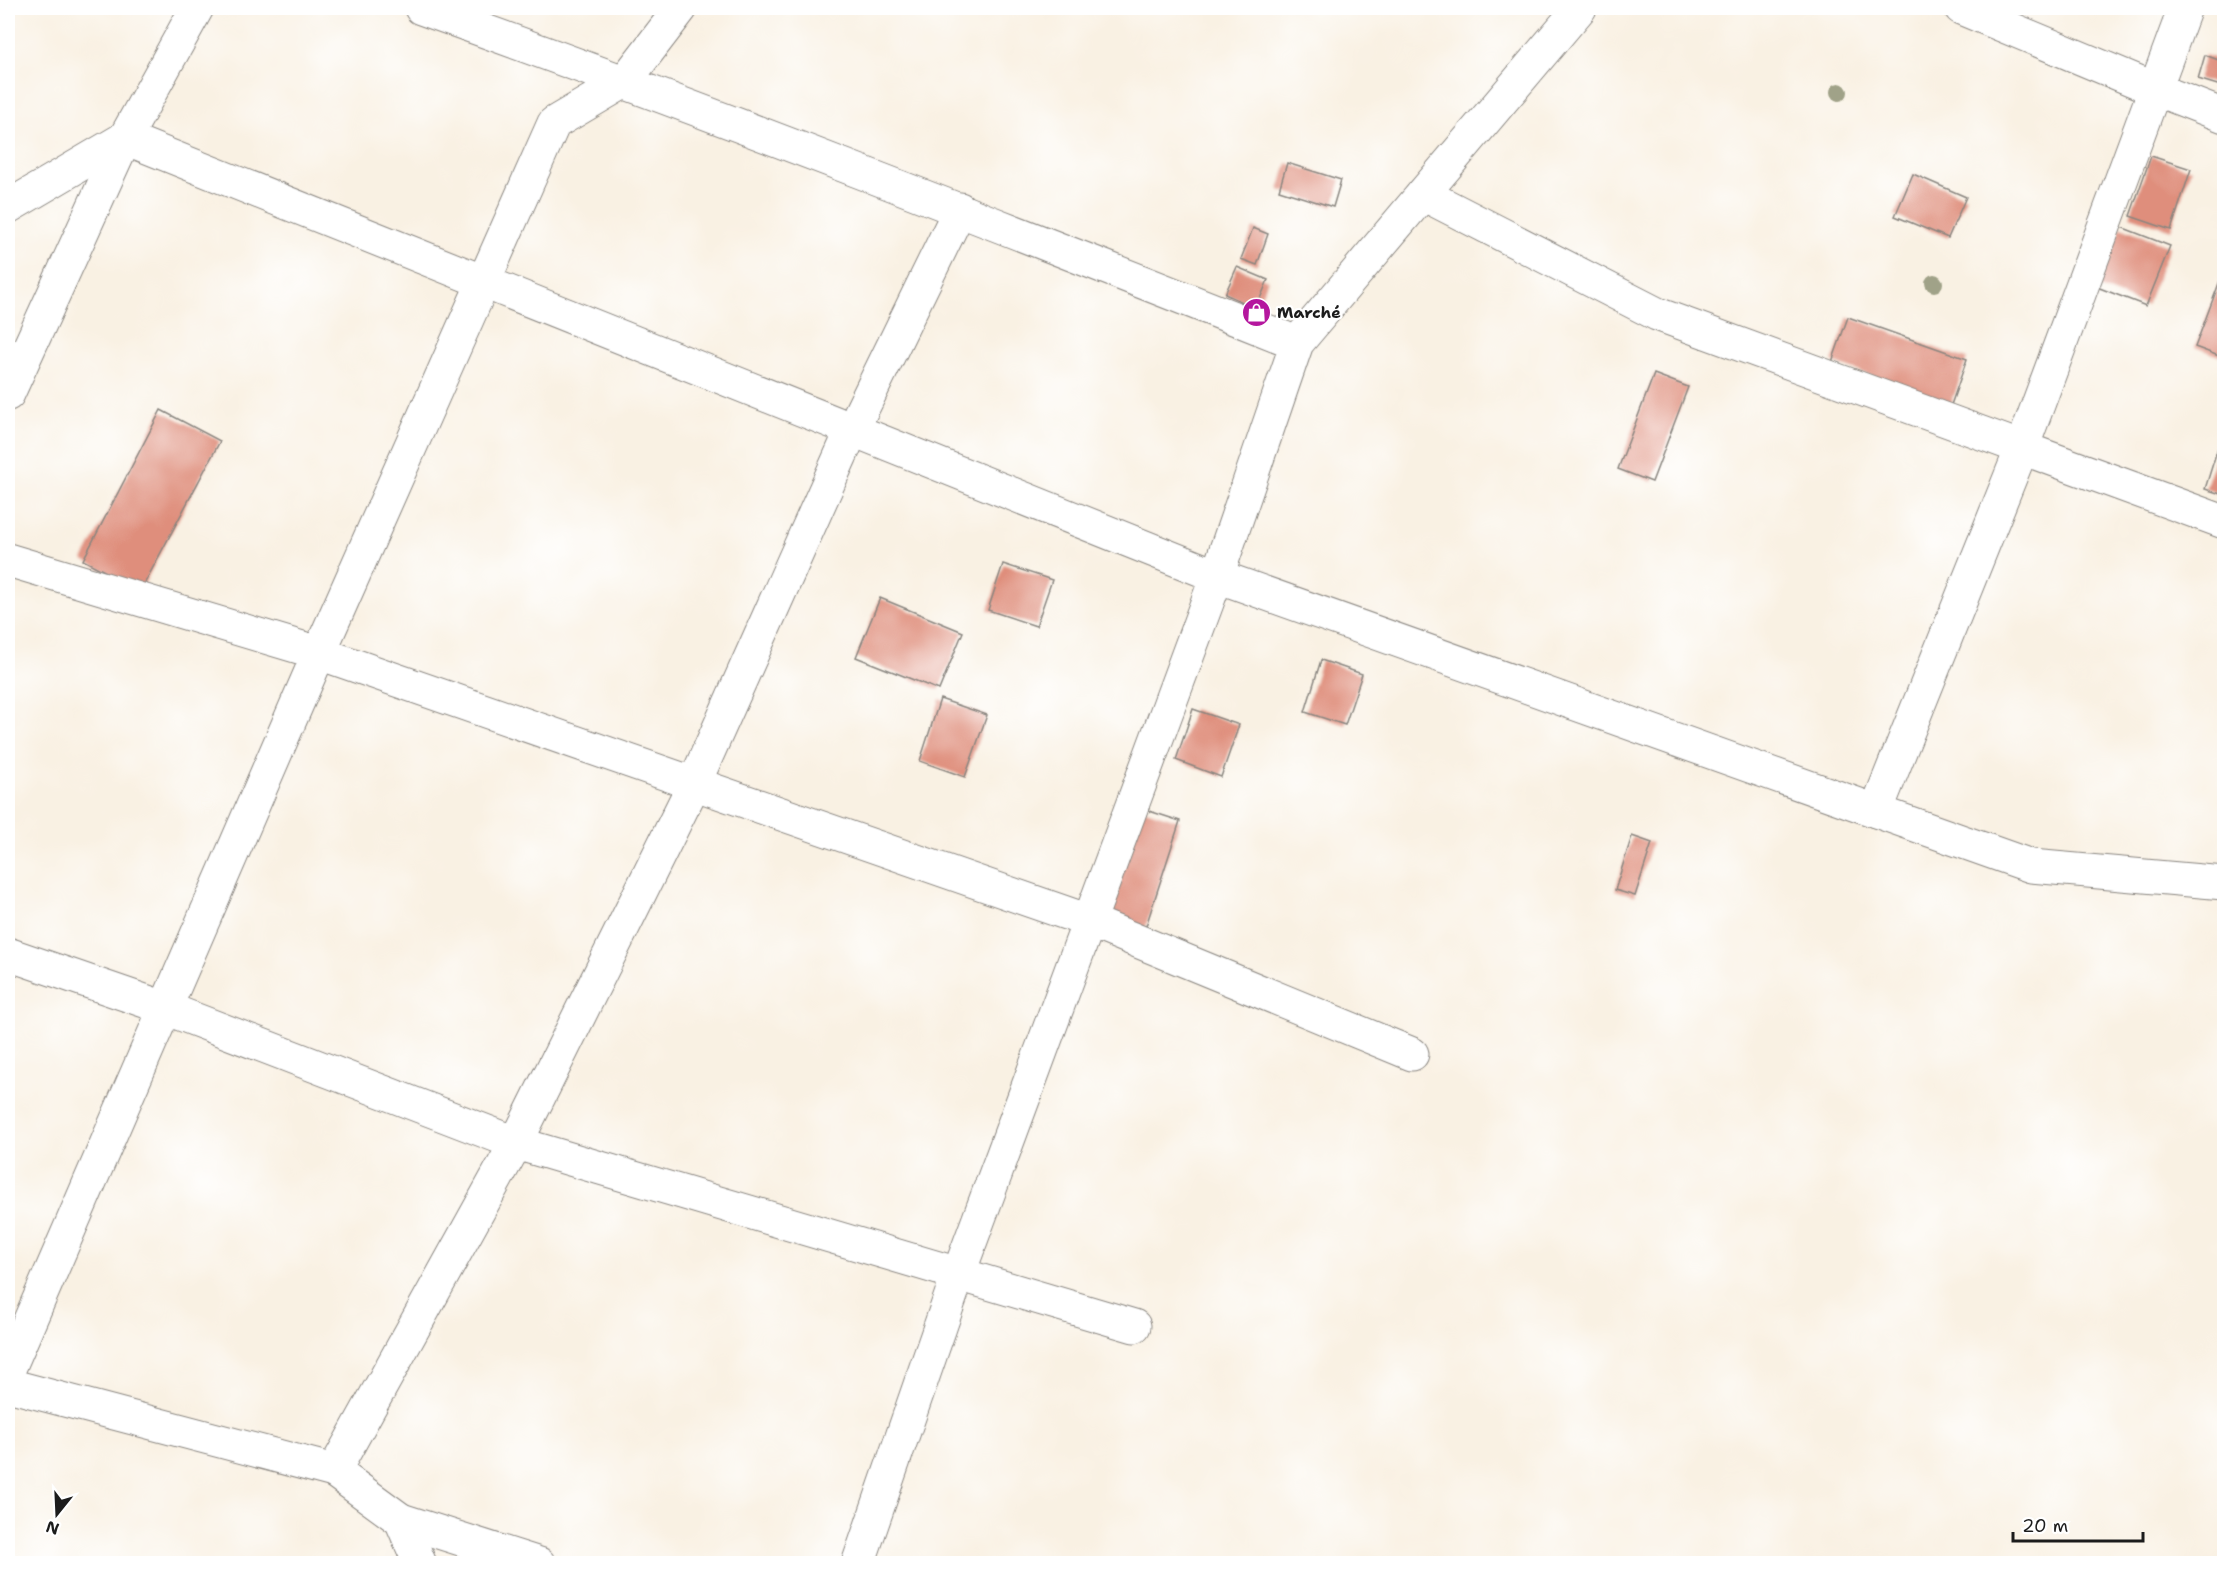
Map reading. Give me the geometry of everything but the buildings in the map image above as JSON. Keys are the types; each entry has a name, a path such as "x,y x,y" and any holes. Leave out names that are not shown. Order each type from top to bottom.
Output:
{"street":[{"path":"8,394 125,138 197,8"},
{"path":"421,8 626,81 960,209 1297,343"},
{"path":"8,1371 319,653 554,123 626,81 681,8"},
{"path":"858,1563 959,1274 1217,576 1297,343 1580,8"},
{"path":"1961,8 2224,116"},
{"path":"1876,811 2022,448 2185,8"},
{"path":"8,207 125,138"},
{"path":"125,138 1217,576 1876,811 2031,866 2224,883"},
{"path":"1423,194 1657,314 2224,522"},
{"path":"334,1471 516,1143 694,784 852,430 960,209"},
{"path":"8,560 319,653 1089,921 1412,1054"},
{"path":"8,954 165,1008 516,1143 1134,1326"},
{"path":"8,1385 334,1471 401,1520 539,1563"},
{"path":"401,1520 420,1563"}],"place":[{"name":"Marché","path":"1256,312"}]}
